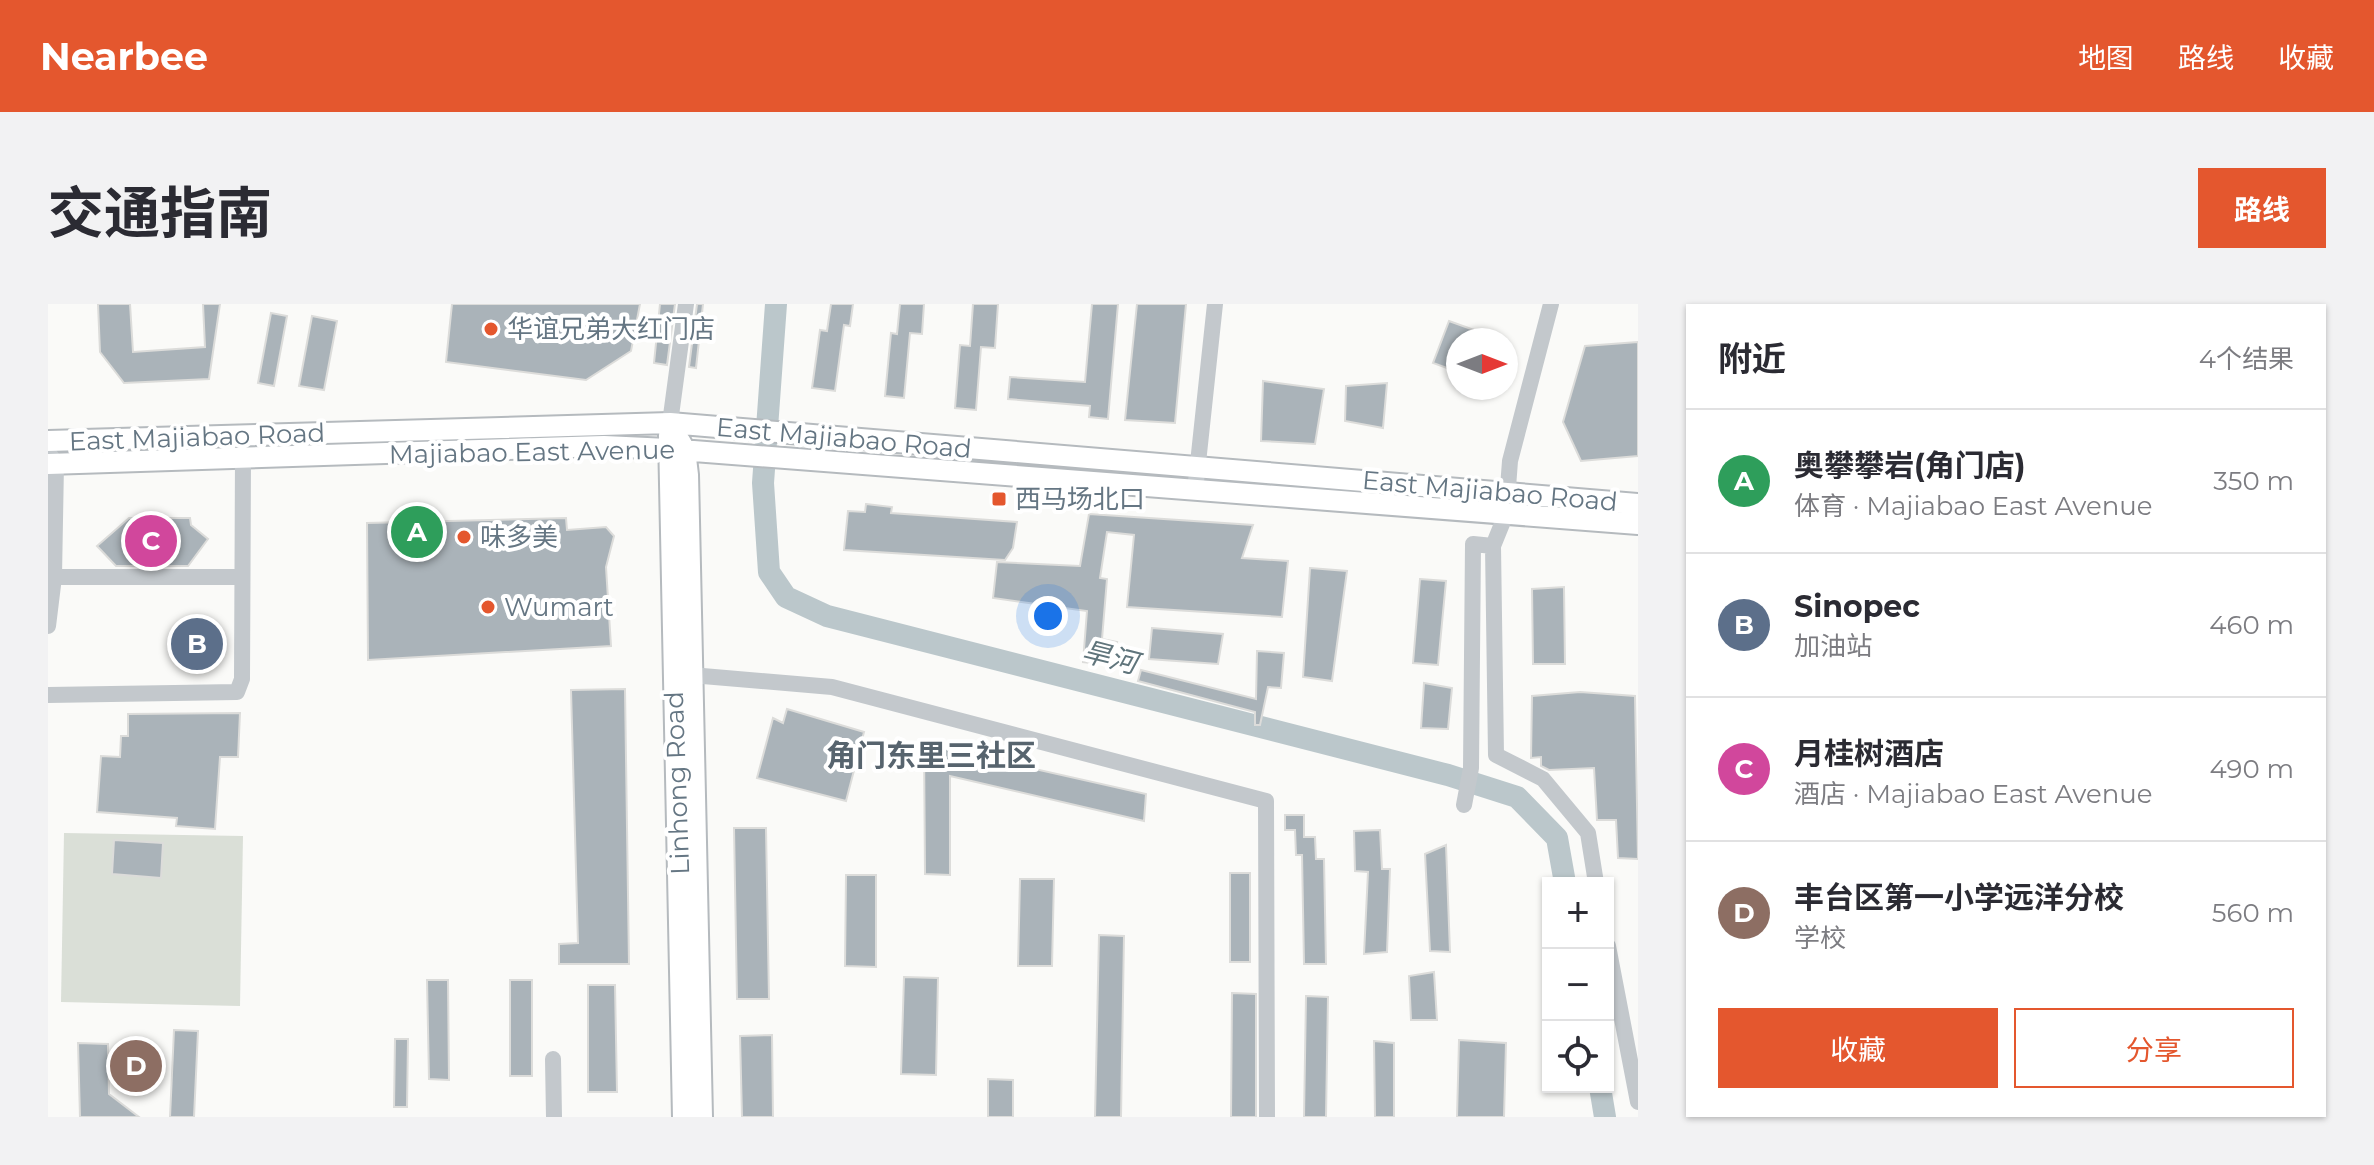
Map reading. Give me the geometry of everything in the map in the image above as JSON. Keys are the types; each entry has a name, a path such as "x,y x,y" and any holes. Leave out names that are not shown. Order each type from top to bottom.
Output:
{"main road":[{"name":"East Majiabao Road","path":"48,441 670,423 1638,504"},
{"path":"670,423 677,449"},
{"name":"Majiabao East Avenue","path":"51,460 243,458 604,446 677,449 1638,524"},
{"name":"Linhong Road","path":"677,449 691,675 702,1117"},
{"name":"Linhong Road","path":"677,449 683,1117"}],"street":[{"path":"670,423 686,304"},
{"path":"1195,491 1215,304"},
{"path":"1551,304 1510,461 1506,514 1493,546 1496,755 1543,779 1588,833 1595,877"},
{"path":"48,695 237,692 242,679 243,458"},
{"path":"48,626 54,577 51,460"},
{"path":"1464,805 1471,768 1473,544 1493,546"},
{"path":"54,577 242,577"},
{"path":"691,675 832,687 1266,801 1267,1117"},
{"path":"1609,949 1638,1102"},
{"path":"553,1059 554,1117"}],"shaded area":[{"path":"64,833 243,836 240,1006 61,1002"}],"building":[{"path":"98,304 130,304 133,352 205,347 203,304 220,304 209,379 124,383 100,352"},
{"path":"452,304 640,304 631,351 586,380 446,362"},
{"path":"660,304 675,304 667,365 654,363"},
{"path":"697,304 703,304 696,368 689,367"},
{"path":"831,304 853,304 850,326 844,325 835,391 812,388 820,330 827,331"},
{"path":"900,304 924,304 922,334 910,333 904,398 885,396 891,333 897,334"},
{"path":"973,304 998,304 995,348 981,347 976,410 955,408 960,345 970,346"},
{"path":"1092,304 1118,304 1108,419 1089,417 1090,406 1008,399 1010,377 1085,382"},
{"path":"1137,304 1186,304 1175,423 1125,420"},
{"path":"271,313 287,316 274,386 258,383"},
{"path":"312,316 337,321 324,390 299,386"},
{"path":"1449,321 1468,328 1446,328"},
{"path":"1446,329 1446,368 1433,363"},
{"path":"1638,342 1638,456 1581,461 1563,422 1585,346"},
{"path":"1263,381 1324,389 1315,444 1261,441"},
{"path":"1387,383 1383,428 1345,421 1346,386"},
{"path":"866,504 892,507 891,513 1017,522 1013,548 1005,560 844,550 848,511 865,512"},
{"path":"1089,514 1253,525 1242,558 1288,561 1282,617 1127,607 1134,535 1107,532 1100,578 1107,579 1102,639 1117,642 1110,665 1083,662 1087,611 993,598 997,562 1080,566"},
{"path":"129,518 190,518 191,525 208,539 188,566 116,566 97,546"},
{"name":"Wumart","path":"566,518 567,530 606,527 614,536 606,567 611,646 368,660 367,523"},
{"path":"1310,568 1347,571 1332,681 1303,677"},
{"path":"1420,579 1446,581 1438,665 1413,663"},
{"path":"1564,587 1565,664 1533,664 1532,589"},
{"path":"1152,628 1223,634 1218,664 1149,659"},
{"path":"1257,651 1284,653 1281,688 1268,687 1260,725 1255,725 1255,712 1138,681 1141,670 1256,699"},
{"path":"1424,683 1452,688 1448,729 1421,728"},
{"path":"625,689 629,964 559,964 559,944 578,943 571,690"},
{"path":"1580,692 1635,696 1638,859 1618,858 1616,820 1597,820 1594,768 1549,770 1541,766 1541,757 1531,758 1532,696"},
{"path":"787,709 864,732 846,801 757,778 773,718 783,723"},
{"path":"240,713 238,757 220,757 215,829 176,826 177,818 97,812 101,756 120,757 121,736 128,736 128,714"},
{"path":"924,744 1146,794 1144,821 950,776 950,875 925,874"},
{"path":"1285,815 1304,815 1304,837 1315,837 1316,859 1324,859 1326,964 1304,964 1302,855 1296,855 1295,830 1285,830"},
{"path":"734,828 766,828 769,999 737,999"},
{"path":"1380,830 1382,869 1390,869 1387,952 1364,954 1368,872 1355,871 1354,831"},
{"path":"114,840 163,843 161,878 112,874"},
{"path":"1446,845 1450,952 1430,951 1425,854"},
{"path":"1230,873 1250,873 1250,962 1230,962"},
{"path":"846,875 876,875 876,967 845,966"},
{"path":"1020,879 1054,879 1052,966 1018,966"},
{"path":"1099,935 1124,936 1121,1117 1095,1117"},
{"path":"1434,972 1437,1020 1411,1020 1409,976"},
{"path":"904,977 938,978 936,1075 901,1074"},
{"path":"427,980 448,980 449,1080 429,1079"},
{"path":"510,980 532,980 532,1076 510,1076"},
{"path":"588,985 615,985 617,1092 588,1092"},
{"path":"1232,993 1256,994 1256,1117 1231,1117"},
{"path":"1306,996 1328,997 1326,1117 1304,1117"},
{"path":"174,1030 198,1031 194,1117 170,1117"},
{"path":"772,1035 773,1117 742,1117 740,1036"},
{"path":"395,1039 408,1039 407,1107 394,1107"},
{"path":"1459,1040 1506,1043 1504,1117 1457,1117"},
{"path":"1374,1041 1394,1043 1394,1117 1375,1117"},
{"path":"78,1043 108,1044 109,1094 139,1117 80,1117"},
{"path":"988,1079 1013,1080 1013,1117 988,1117"}],"waterway":[{"name":"旱河","path":"776,304 763,483 769,572 786,597 827,616 1448,775 1517,797 1557,838 1564,877"},
{"name":"旱河","path":"1601,1093 1605,1117"}],"place":[{"name":"华谊兄弟大红门店","path":"491,329"},
{"name":"西马场北口","path":"999,499"},
{"name":"奥攀攀岩(角门店)","path":"417,532"},
{"name":"味多美","path":"464,537"},
{"name":"月桂树酒店","path":"151,541"},
{"name":"Wumart","path":"488,607"},
{"name":"Sinopec","path":"197,644"},
{"name":"丰台区第一小学远洋分校","path":"136,1066"}],"district":[{"name":"角门东里三社区","path":"931,755"}]}
